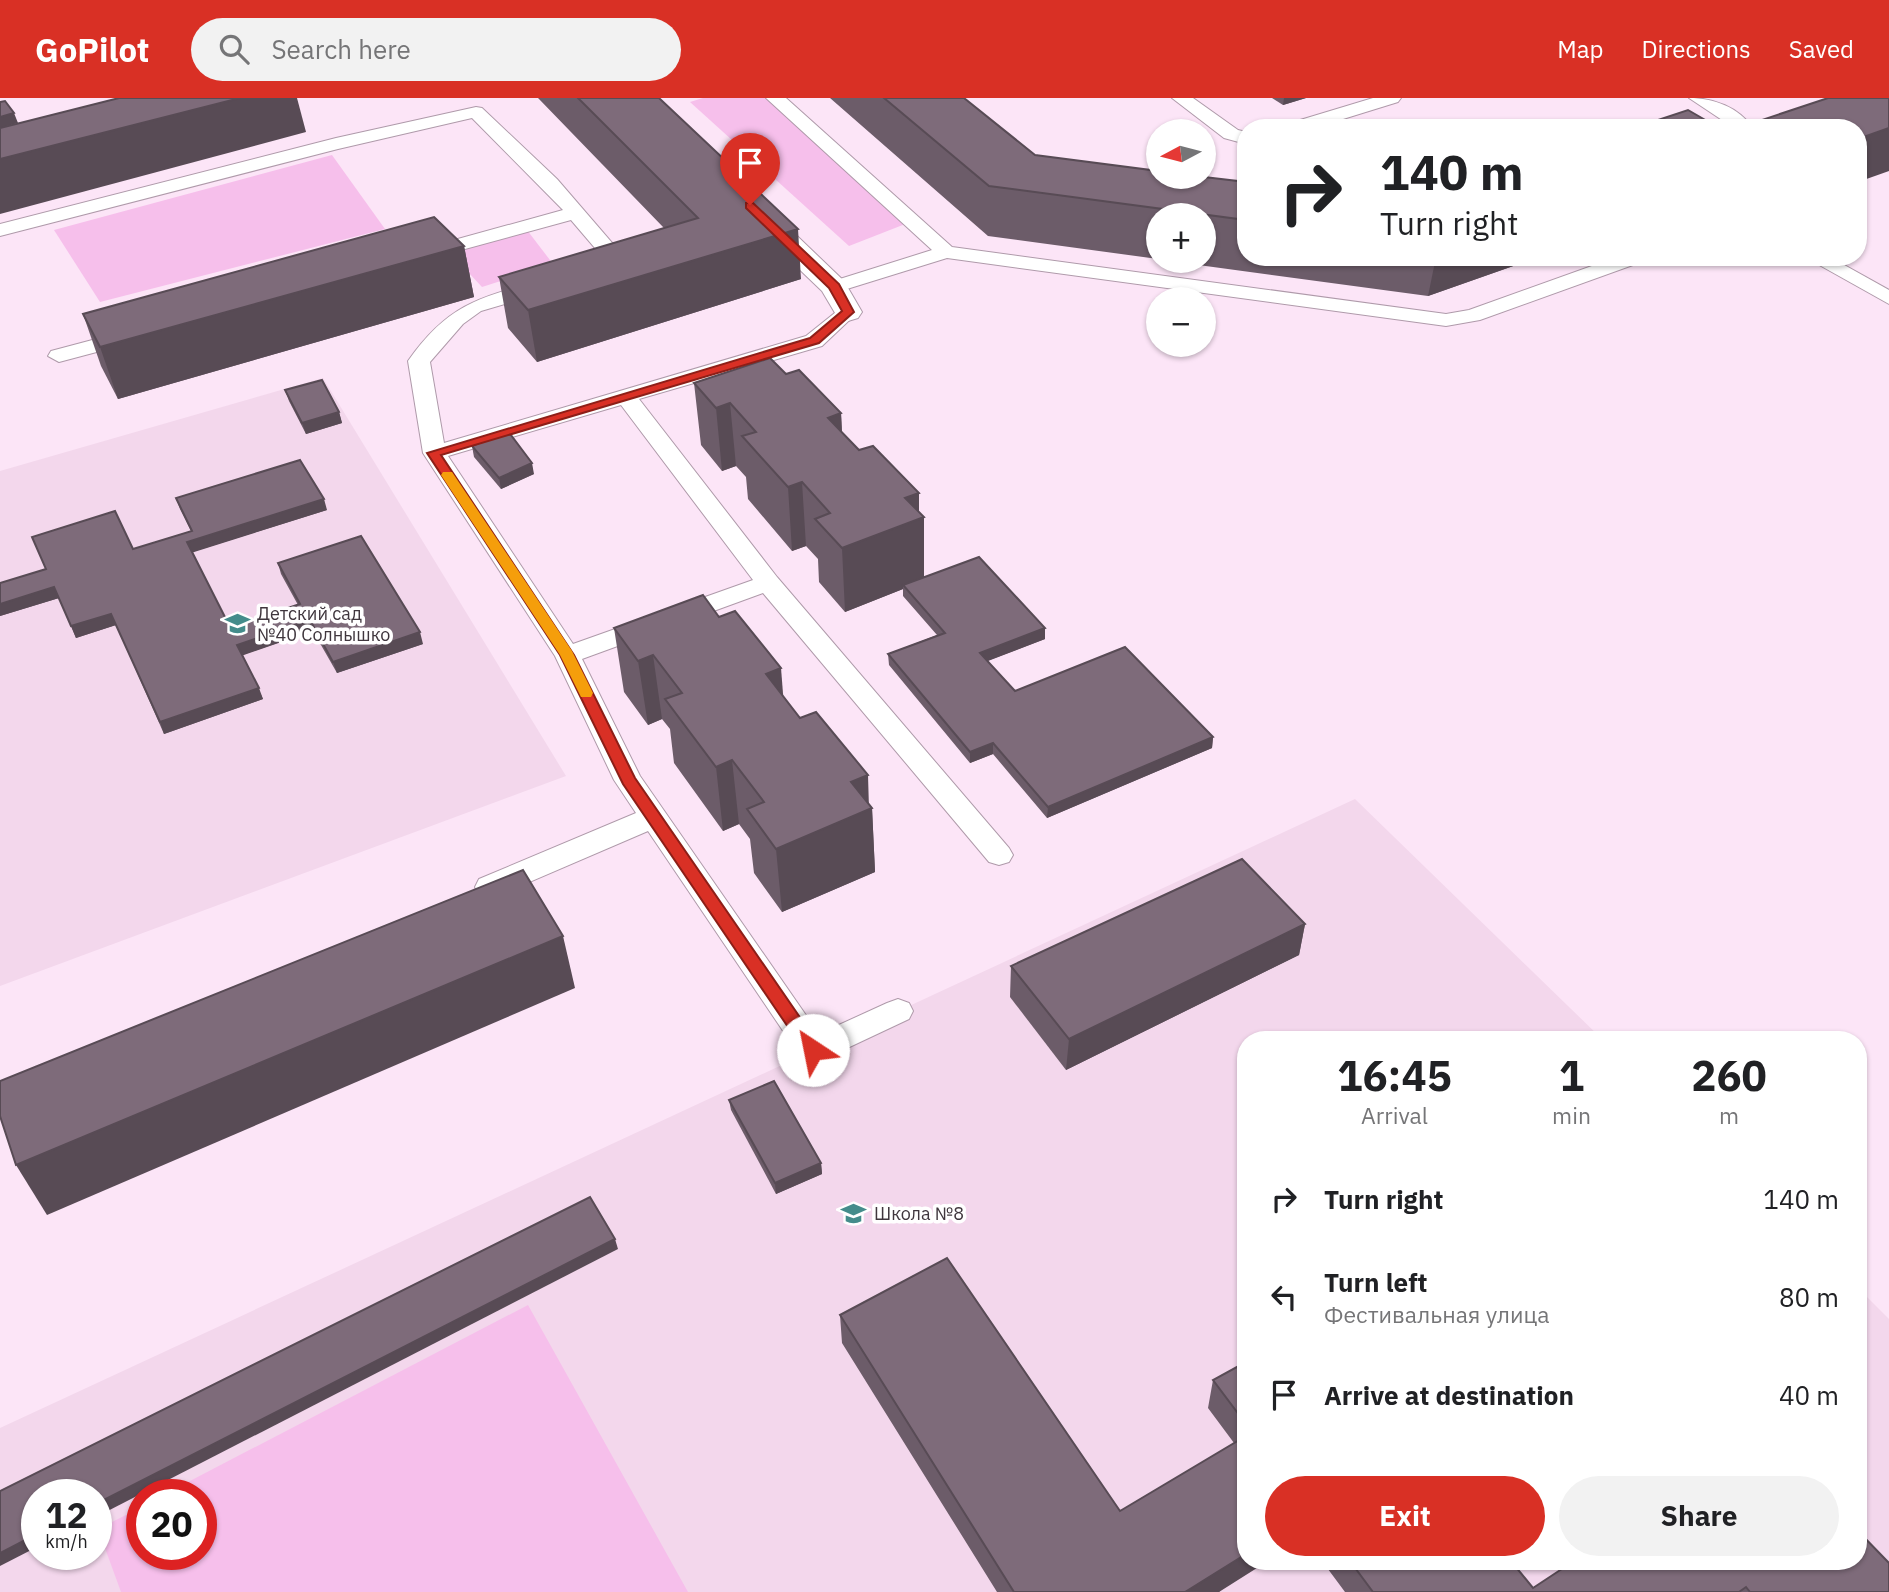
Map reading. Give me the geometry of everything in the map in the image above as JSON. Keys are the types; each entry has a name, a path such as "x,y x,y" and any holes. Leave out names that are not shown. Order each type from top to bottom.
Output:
{"street":[{"path":"746,202 834,287 848,312"}],"lane":[{"path":"775,98 946,252"},
{"path":"1181,98 1237,136"},
{"path":"1323,119 1392,98"},
{"path":"1698,98 1735,119"},
{"path":"0,230 337,144 476,112 550,183 619,263 593,271"},
{"path":"407,260 574,213"},
{"path":"834,287 946,252 1446,320 1473,316 1612,266"},
{"path":"1831,266 1889,298"},
{"path":"553,283 474,307 456,320 419,361 434,453 567,655 628,780 813,1050 898,1011"},
{"path":"434,453 814,341 848,312"},
{"path":"60,356 152,330"},
{"path":"627,398 768,583 999,855"},
{"path":"567,655 768,583"},
{"path":"461,899 653,817"}],"shaded area":[{"path":"703,98 768,98 913,221 849,246 690,102"},
{"path":"332,155 385,229 100,302 54,230"},
{"path":"527,230 553,264 482,287 451,254"},
{"name":"Детский сад №40 Солнышко","path":"323,378 566,776 0,986 0,471"},
{"name":"Школа №8","path":"1355,799 1594,1031 1237,1031 1237,1570 1867,1570 1867,1297 1889,1319 1889,1592 0,1592 0,1428"},
{"path":"528,1305 688,1592 121,1592 112,1567 112,1522 126,1515 126,1570 217,1570 217,1479 194,1479"}],"building":[{"path":"119,98 240,98 0,159 0,128"},
{"path":"578,98 659,98 798,229 528,310 499,277 698,218"},
{"path":"884,98 964,98 1035,155 1146,169 1146,189 1216,189 1216,178 1237,181 1237,219 1216,216 1216,203 1146,203 1146,207 989,186"},
{"path":"1828,98 1889,98 1889,128 1867,136 1867,119 1765,119"},
{"path":"5,101 14,113 0,117 0,102"},
{"path":"1688,110 1704,119 1661,119"},
{"path":"434,217 464,246 100,347 83,314"},
{"path":"770,358 786,374 799,370 841,413 828,418 859,450 873,446 919,493 905,498 924,517 842,548 815,519 830,513 802,482 788,487 742,436 756,432 730,403 716,408 694,383"},
{"path":"322,380 339,412 302,423 285,390"},
{"path":"508,431 532,463 499,478 472,446"},
{"path":"300,460 324,499 187,542 230,627 300,604 278,563 361,536 420,632 333,662 310,620 237,645 259,688 160,722 111,614 71,626 54,587 0,604 0,583 46,569 32,537 115,511 133,549 192,531 176,498"},
{"path":"979,557 1045,628 980,653 1015,691 1125,647 1213,737 1048,807 993,743 970,752 888,654 945,633 903,585"},
{"path":"703,595 719,617 735,611 781,668 766,674 800,718 816,712 868,775 851,782 872,808 776,849 747,809 764,802 732,760 716,767 665,699 682,693 653,655 638,661 614,628"},
{"path":"1242,859 1305,924 1069,1039 1011,966"},
{"path":"523,870 563,936 16,1165 0,1116 0,1081"},
{"path":"774,1081 821,1163 775,1183 729,1100"},
{"path":"590,1197 615,1239 145,1479 126,1479 126,1489 112,1496 112,1479 24,1479"},
{"path":"947,1258 1120,1511 1237,1441 1237,1560 1185,1592 1014,1592 840,1315"},
{"path":"1237,1367 1237,1412 1213,1380"},
{"path":"21,1481 21,1542 0,1553 0,1491"},
{"path":"1867,1540 1889,1563 1889,1592 1750,1592 1746,1587 1739,1592 1373,1592 1357,1570 1518,1570 1533,1588 1560,1570 1867,1570"}],"slow traffic":[{"path":"448,475 567,655 586,693"}],"place":[{"name":"Детский сад №40 Солнышко","path":"237,623"},
{"name":"Школа №8","path":"854,1213"}],"route":[{"path":"750,205 834,287 848,312 814,341 543,424 434,453 567,655 628,780 813,1050"}]}
